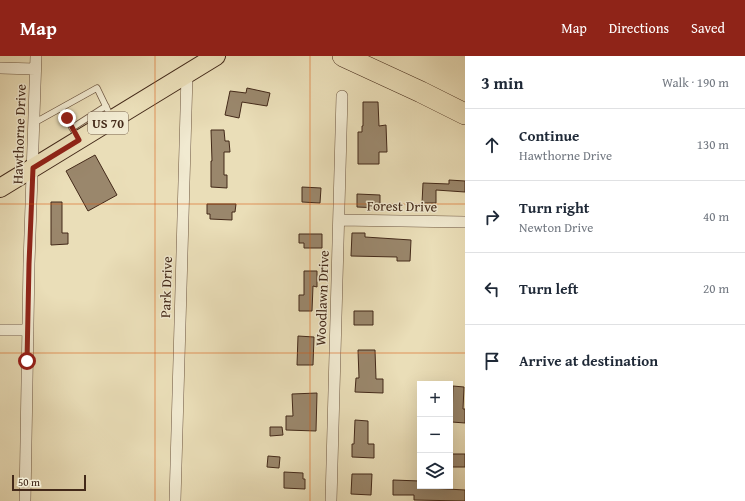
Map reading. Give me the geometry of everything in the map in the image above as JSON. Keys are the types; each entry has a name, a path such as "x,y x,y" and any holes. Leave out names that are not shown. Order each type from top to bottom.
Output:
{"highway":[{"path":"343,56 465,114"}],"main road":[{"name":"US 70","path":"0,188 33,168 76,134 109,113 187,75 216,56"}],"street":[{"name":"Hawthorne Drive","path":"24,501 36,56"},
{"path":"0,68 35,69"},
{"name":"Park Drive","path":"175,501 187,75"},
{"name":"Woodlawn Drive","path":"331,501 342,96"},
{"name":"Forest Drive","path":"339,220 465,222"},
{"path":"0,330 28,330"}],"lane":[{"path":"34,123 97,88 109,113"},
{"path":"61,108 76,134"}],"building":[{"path":"247,88 270,93 267,106 242,102 239,118 225,115 230,91 246,93"},
{"path":"363,102 378,102 379,126 386,125 387,152 379,152 379,164 358,164 358,132 362,132 363,126"},
{"path":"211,130 224,130 225,141 229,141 230,152 224,152 224,175 227,175 227,188 211,187"},
{"path":"95,155 117,195 88,211 66,171"},
{"path":"449,180 465,181 465,192 436,190 436,203 422,203 423,183 449,184"},
{"path":"302,187 321,188 320,203 302,202"},
{"path":"357,194 380,195 380,208 357,207"},
{"path":"51,202 62,202 62,233 68,233 68,244 51,245"},
{"path":"207,204 236,204 235,212 232,212 232,220 210,219 210,214 207,214"},
{"path":"352,233 365,233 365,237 411,240 410,261 397,261 397,257 351,256"},
{"path":"299,234 322,234 322,248 304,248 304,243 299,243"},
{"path":"304,271 317,271 317,287 313,286 312,311 299,311 299,295 304,295"},
{"path":"354,311 373,311 373,325 354,325"},
{"path":"298,336 314,337 313,365 297,365"},
{"path":"358,350 375,350 376,379 383,379 383,393 355,392 356,378 359,378"},
{"path":"453,386 464,387 463,409 465,409 465,423 453,422"},
{"path":"317,393 316,431 286,430 286,416 293,416 292,394"},
{"path":"355,420 368,421 368,444 374,444 374,458 352,457"},
{"path":"270,427 282,427 283,435 270,436"},
{"path":"453,454 465,454 465,467 453,467"},
{"path":"268,456 280,457 279,468 267,467"},
{"path":"284,472 303,473 303,479 305,479 305,489 284,488"},
{"path":"352,474 372,474 371,495 351,494"},
{"path":"393,480 417,481 417,489 465,490 465,501 414,500 414,495 393,495"}],"route":[{"path":"27,361 33,168 79,140 67,118"}]}
